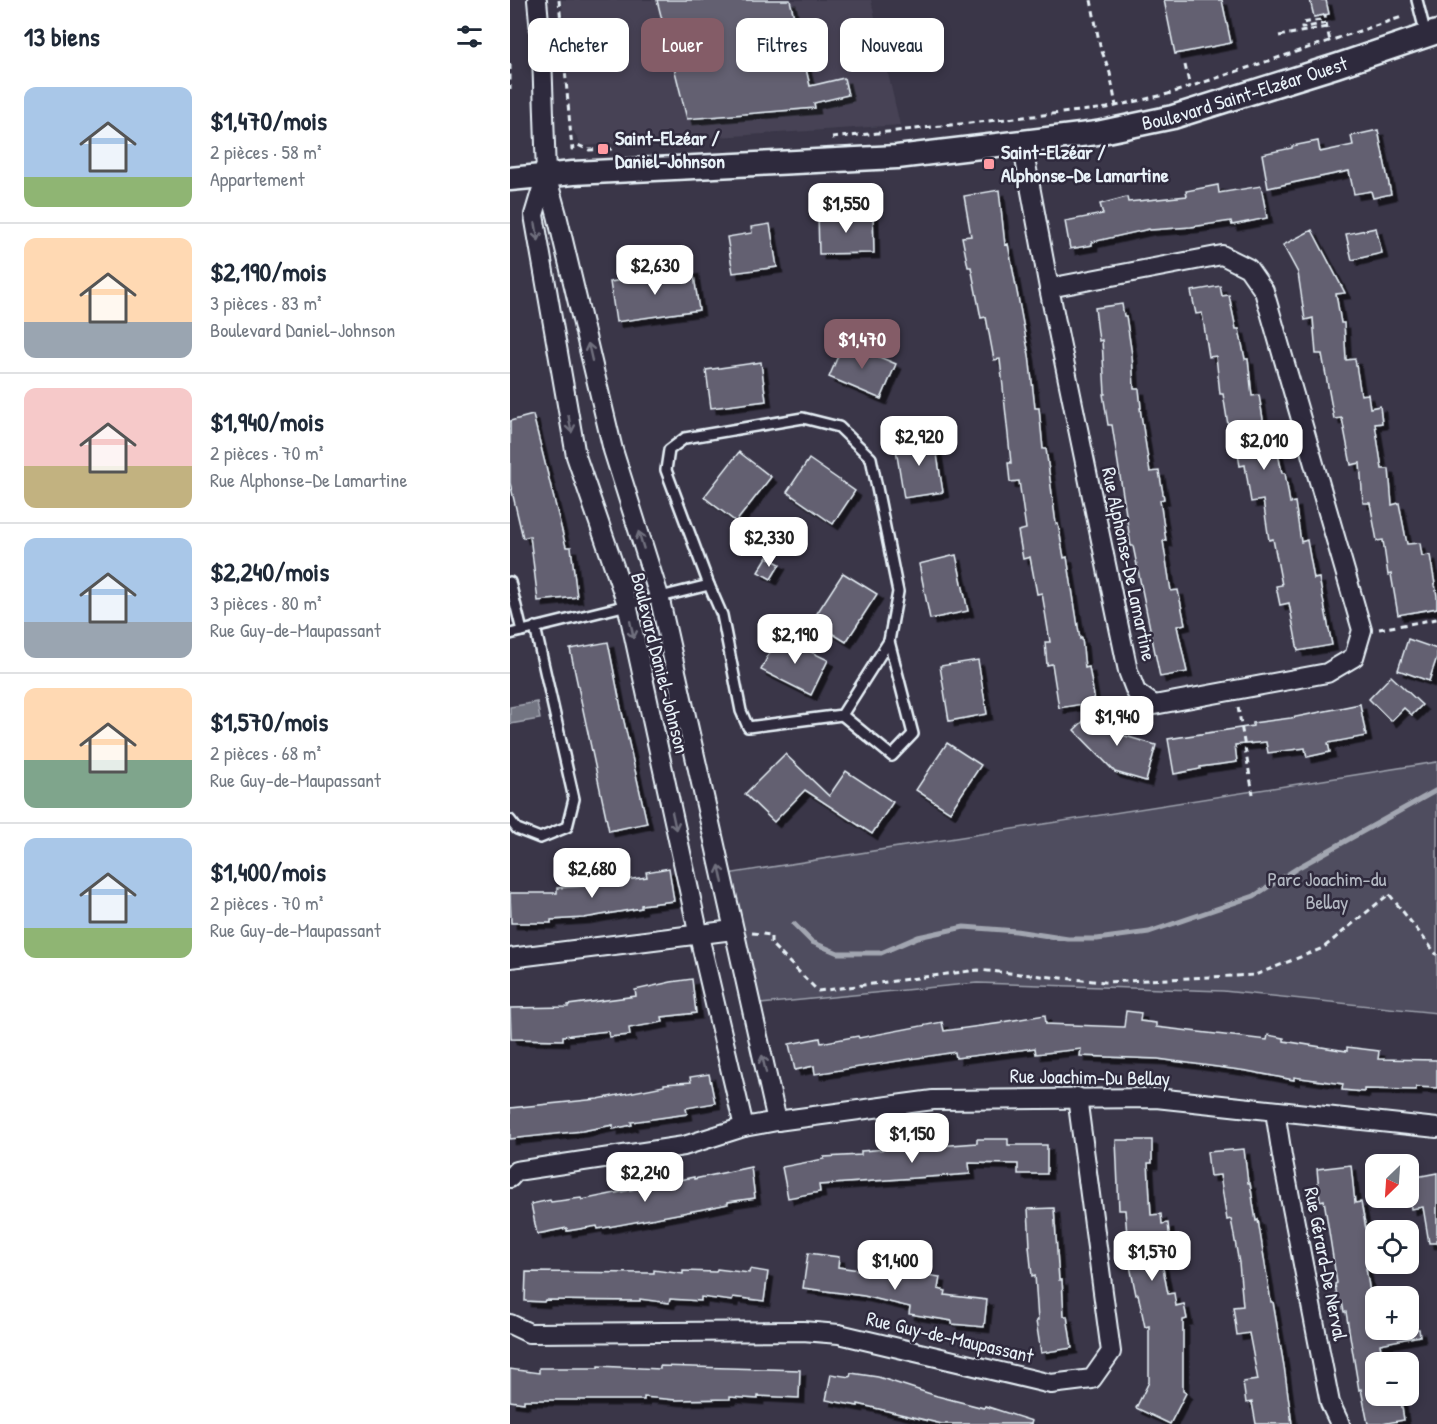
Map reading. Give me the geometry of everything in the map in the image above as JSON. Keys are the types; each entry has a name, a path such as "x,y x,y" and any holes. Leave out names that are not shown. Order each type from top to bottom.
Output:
{"street":[{"name":"Boulevard Daniel-Johnson","path":"537,0 544,98 546,175 613,450 659,596 777,1121"},
{"name":"Boulevard Saint-Elzéar Ouest","path":"510,179 546,175 869,159 1097,133 1173,117 1432,33"},
{"name":"Rue Alphonse-De Lamartine","path":"1022,143 1049,288 1128,671 1136,692 1154,705 1327,673 1354,657 1362,632"},
{"name":"Boulevard Daniel-Johnson","path":"546,175 534,215 576,456 627,604 699,936 744,1128"},
{"path":"1049,288 1222,255 1248,268 1264,291 1362,632"},
{"path":"510,958 733,930"},
{"name":"Rue Joachim-Du Bellay","path":"744,1128 777,1121 933,1100 1077,1097 1156,1098 1437,1128"},
{"name":"Rue Guy-de-Maupassant","path":"510,1324 529,1333 803,1331 839,1334 1052,1384 1092,1379 1111,1352 1077,1097"},
{"name":"Rue Gérard-De Nerval","path":"1275,1111 1330,1403 1340,1424"},
{"path":"510,1178 516,1171 684,1146 744,1128"}],"lane":[{"path":"1417,0 1432,33"},
{"path":"803,418 839,427 871,458 898,592 890,641 913,734 892,756 842,715 748,727 741,711 722,615 666,470 669,450 685,438 803,418"},
{"path":"510,582 522,631"},
{"path":"510,634 709,585"},
{"path":"510,820 517,829 540,838 567,827 574,799 535,627"},
{"path":"842,715 890,641"}],"path":[{"path":"559,0 572,149 578,145 589,150 614,149"},
{"path":"1091,0 1116,106"},
{"path":"1327,25 1302,28 1302,23 1320,20 1324,15 1327,25 1330,41"},
{"path":"827,138 1116,106 1190,87 1402,17"},
{"path":"1279,36 1327,25"},
{"path":"510,64 510,89"},
{"path":"1185,65 1190,87"},
{"path":"1362,632 1437,619"},
{"path":"1234,689 1253,794"},
{"path":"733,930 771,935 771,944 818,991 978,970 1104,982 1255,975 1323,948 1389,894 1437,955"}],"shaded area":[{"path":"561,0 871,0 875,18 840,18 840,72 888,72 900,125 582,146 569,123 568,72 629,72 629,18 563,18"}],"green space":[{"name":"Parc Joachim-du Bellay","path":"1437,762 1437,1013 1223,991 977,983 750,1005 721,875"}],"water":[{"path":"537,702 540,719 510,724 510,707"}],"building":[{"path":"657,0 790,0 794,18 736,18 736,72 807,72 810,86 844,78 848,95 814,103 815,108 687,119 675,72 724,72 724,18 662,18"},
{"path":"1164,0 1222,0 1231,43 1175,54"},
{"path":"1310,0 1326,0 1329,14 1314,17"},
{"path":"1378,130 1391,194 1373,198 1371,191 1354,194 1349,171 1268,188 1262,154 1318,141 1320,152 1353,145 1351,136"},
{"path":"1218,185 1219,193 1261,186 1267,218 1232,225 1231,221 1191,227 1149,229 1070,249 1065,221 1103,214 1100,204 1127,197 1128,202 1187,196 1186,191"},
{"path":"999,190 1005,245 1008,244 1029,355 1035,408 1039,408 1043,449 1046,449 1056,524 1058,524 1064,558 1067,557 1080,639 1082,638 1085,668 1089,667 1095,702 1059,708 1052,664 1047,665 1045,642 1050,642 1042,593 1037,594 1030,557 1023,559 1018,531 1026,529 1019,481 1010,482 1008,463 1011,463 1000,359 994,360 986,317 981,318 971,267 968,267 962,237 971,236 964,196"},
{"path":"818,214 873,214 874,253 819,254"},
{"path":"770,224 777,267 733,273 727,237 752,233 751,227"},
{"path":"1376,228 1382,253 1352,260 1346,234"},
{"path":"1312,230 1345,293 1336,294 1341,323 1344,323 1346,360 1355,359 1361,395 1368,394 1370,408 1380,406 1382,423 1375,424 1382,469 1389,469 1392,505 1399,503 1407,544 1420,543 1422,556 1430,555 1437,608 1398,615 1391,574 1388,575 1383,540 1377,541 1370,503 1363,503 1360,463 1351,465 1342,418 1334,419 1322,354 1316,354 1313,318 1305,320 1298,273 1283,245"},
{"path":"693,269 699,310 616,322 610,282"},
{"path":"1220,286 1222,296 1229,295 1236,329 1239,329 1245,359 1248,359 1252,396 1259,395 1265,431 1273,429 1282,473 1285,473 1290,503 1295,502 1301,542 1307,540 1314,579 1319,578 1332,645 1298,651 1289,603 1280,605 1276,586 1282,585 1273,539 1269,540 1263,500 1251,502 1245,465 1240,466 1234,430 1229,431 1223,394 1220,394 1216,356 1209,357 1202,313 1196,314 1191,291"},
{"path":"1122,304 1132,355 1134,389 1139,389 1150,472 1159,471 1164,499 1160,500 1166,541 1163,541 1171,591 1178,590 1185,624 1177,626 1187,672 1160,677 1133,546 1131,546 1112,425 1108,425 1103,394 1105,394 1102,340 1099,341 1095,308"},
{"path":"844,342 896,364 881,399 829,377"},
{"path":"761,362 766,401 711,408 706,370"},
{"path":"533,415 566,547 571,547 577,597 538,601 530,536 523,538 510,483 510,421"},
{"path":"934,436 943,492 904,498 895,443"},
{"path":"739,452 771,477 736,522 704,497"},
{"path":"809,459 855,491 833,524 787,492"},
{"path":"956,555 968,611 930,619 919,564"},
{"path":"767,557 780,564 771,579 758,572"},
{"path":"843,573 877,594 846,642 812,621"},
{"path":"778,636 828,660 811,695 761,670"},
{"path":"1408,639 1437,649 1437,657 1429,681 1398,670"},
{"path":"608,642 647,823 609,831 570,649"},
{"path":"978,660 987,714 949,721 940,666"},
{"path":"1391,676 1422,705 1412,715 1404,708 1391,721 1369,699"},
{"path":"1360,704 1366,736 1328,743 1330,752 1307,757 1305,748 1268,753 1266,742 1235,745 1237,762 1200,767 1200,769 1174,774 1168,739 1253,726 1253,723"},
{"path":"1096,709 1122,735 1156,745 1146,781 1115,772 1074,730"},
{"path":"947,743 981,765 950,812 916,790"},
{"path":"785,754 829,796 846,771 893,802 872,834 805,790 774,822 745,794"},
{"path":"669,868 674,901 641,905 641,908 584,918 551,920 551,923 511,923 510,893 557,893 557,888 585,886 585,884 610,879 610,882 647,877 646,872"},
{"path":"692,979 696,1013 662,1017 663,1022 629,1028 630,1035 609,1037 608,1031 563,1036 563,1040 511,1039 510,1008 568,1007 568,1005 636,996 635,990"},
{"path":"1126,1011 1141,1013 1140,1021 1156,1023 1156,1027 1267,1040 1268,1035 1284,1038 1284,1041 1347,1051 1347,1047 1379,1051 1378,1059 1437,1060 1437,1088 1364,1089 1364,1092 1342,1090 1343,1084 1294,1077 1294,1080 1158,1059 1080,1056 1081,1049 1036,1054 1035,1048 956,1058 955,1052 815,1074 814,1066 795,1070 789,1044 820,1038 821,1043 858,1036 859,1038 942,1022 944,1031 1045,1015 1046,1024 1124,1027"},
{"path":"709,1074 715,1103 686,1108 687,1114 631,1122 632,1125 613,1129 613,1125 510,1139 510,1108 598,1099 664,1086 664,1084 691,1082 690,1077"},
{"path":"977,1139 1008,1139 1008,1145 1047,1145 1047,1174 1018,1174 1018,1164 969,1163 970,1174 819,1185 820,1192 788,1198 782,1167 824,1159 824,1157 861,1155 861,1151 938,1148 938,1146 977,1143"},
{"path":"1116,1140 1152,1140 1152,1163 1148,1163 1151,1215 1161,1214 1162,1224 1168,1223 1170,1242 1158,1243 1168,1294 1174,1293 1176,1306 1184,1304 1187,1319 1183,1320 1183,1391 1186,1393 1170,1424 1136,1408 1149,1382 1149,1326 1145,1327 1138,1294 1136,1295 1129,1261 1125,1210 1119,1210"},
{"path":"1244,1149 1248,1183 1250,1183 1256,1221 1258,1220 1271,1302 1273,1302 1292,1424 1256,1424 1252,1402 1246,1403 1243,1382 1258,1380 1249,1333 1237,1335 1233,1307 1243,1306 1239,1263 1231,1219 1227,1220 1220,1175 1210,1176 1207,1152"},
{"path":"1351,1165 1355,1203 1361,1202 1365,1223 1365,1274 1367,1274 1369,1286 1365,1286 1365,1340 1400,1340 1380,1344 1381,1352 1365,1352 1365,1406 1402,1406 1404,1420 1368,1424 1361,1389 1359,1390 1346,1312 1344,1312 1342,1302 1338,1303 1324,1200 1320,1201 1317,1169"},
{"path":"751,1167 755,1198 598,1229 597,1226 567,1231 567,1228 537,1234 531,1204 550,1200 551,1202 581,1198 582,1200 640,1188 675,1184 674,1181"},
{"path":"1437,1173 1437,1243 1429,1243 1423,1207 1419,1208 1419,1176"},
{"path":"1054,1208 1059,1280 1062,1280 1064,1316 1067,1316 1072,1348 1041,1353 1036,1321 1038,1321 1035,1275 1032,1276 1029,1246 1028,1209"},
{"path":"808,1253 839,1257 838,1267 896,1275 897,1270 940,1277 938,1289 946,1291 945,1295 987,1300 984,1327 952,1324 952,1321 909,1314 910,1307 864,1296 803,1288"},
{"path":"717,1269 749,1273 750,1269 768,1272 764,1301 733,1297 732,1301 701,1297 701,1301 670,1299 669,1303 640,1299 640,1301 525,1301 526,1272 654,1273 654,1270 683,1274 683,1271 716,1272"},
{"path":"598,1366 800,1370 799,1398 758,1396 758,1399 730,1397 730,1399 676,1400 644,1397 644,1400 524,1400 524,1403 510,1401 510,1369 539,1373 539,1368 598,1368"},
{"path":"851,1373 878,1377 937,1396 984,1408 985,1406 1032,1421 1031,1424 942,1424 858,1404 858,1406 826,1400 831,1374 850,1377"}],"waterway":[{"path":"794,924 812,942 838,953 881,953 918,937 964,927 1016,931 1068,939 1097,939 1149,932 1254,896 1299,867 1437,790"}],"place":[{"name":"Saint-Elzéar / Daniel-Johnson","path":"603,149"},
{"name":"Saint-Elzéar / Alphonse-De Lamartine","path":"989,164"}]}
